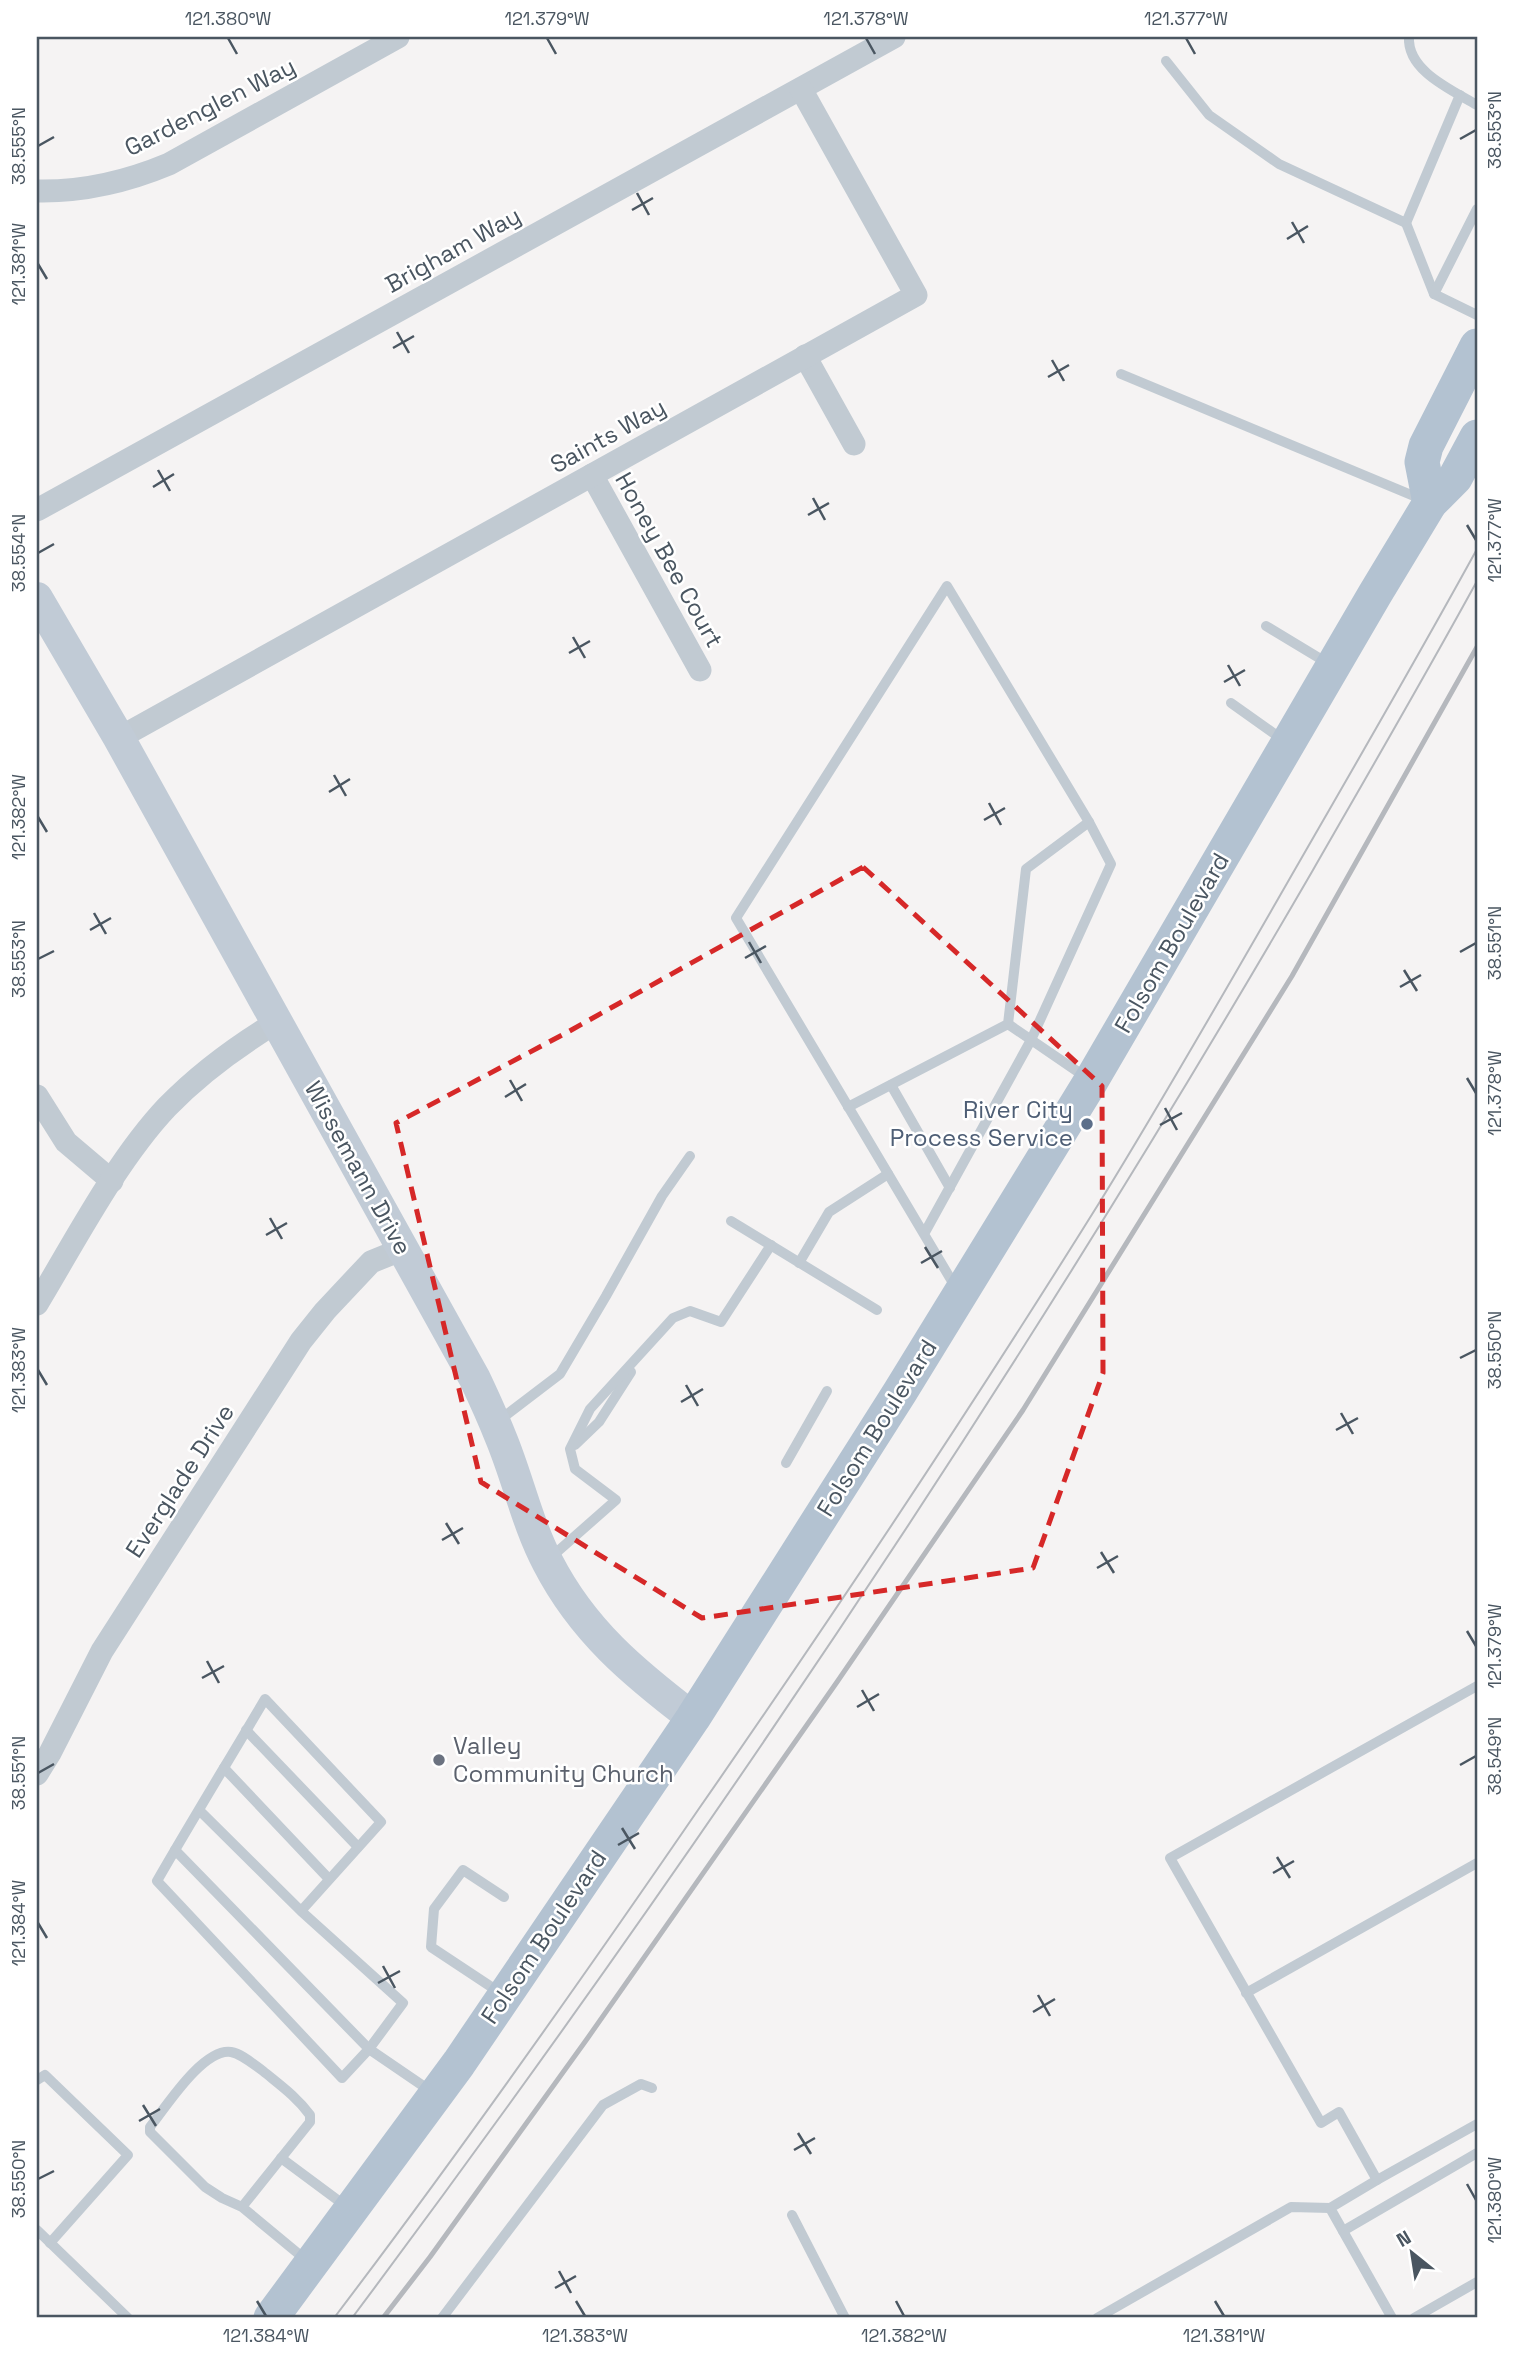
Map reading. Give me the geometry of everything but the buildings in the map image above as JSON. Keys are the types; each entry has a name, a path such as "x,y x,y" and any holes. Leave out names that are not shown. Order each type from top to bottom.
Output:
{"main road":[{"path":"1430,503 1422,462 1426,446 1477,346"},
{"name":"Folsom Boulevard","path":"271,2318 435,2095 693,1718 960,1295 1091,1081 1430,503 1455,478 1477,437"}],"street":[{"name":"Gardenglen Way","path":"37,191 96,188 138,177 169,164 398,37"},
{"name":"Brigham Way","path":"37,510 894,37"},
{"name":"Saints Way","path":"119,738 916,295 801,89"},
{"path":"805,356 854,444"},
{"name":"Honey Bee Court","path":"592,475 700,670"},
{"name":"Wissemann Drive","path":"37,598 119,738 475,1379 495,1424 535,1536 572,1604 622,1662 693,1718"},
{"path":"37,1304 138,1143 204,1072 277,1021"},
{"path":"37,1096 66,1142 112,1181"},
{"name":"Everglade Drive","path":"37,1774 43,1749 102,1650 301,1341 371,1262 403,1249"}],"lane":[{"path":"1409,37 1408,49 1419,65 1436,80 1477,105"},
{"path":"1166,61 1209,115 1279,164 1406,223 1434,294 1477,315"},
{"path":"1406,223 1460,95"},
{"path":"1434,294 1477,209"},
{"path":"1121,374 1430,503"},
{"path":"924,1234 1031,1040 1111,864 1089,822 947,586 736,918 960,1295"},
{"path":"1266,626 1334,667"},
{"path":"1231,703 1288,744"},
{"path":"1008,1024 1026,869 1089,822"},
{"path":"1008,1024 1091,1081"},
{"path":"848,1107 1008,1024"},
{"path":"891,1085 950,1188"},
{"path":"495,1424 559,1374 607,1296 662,1196 690,1156"},
{"path":"799,1263 829,1212 888,1174"},
{"path":"731,1221 877,1310"},
{"path":"547,1561 616,1500 575,1469 570,1449 590,1409 673,1318 690,1311 721,1321 771,1245"},
{"path":"786,1464 827,1391"},
{"path":"1377,2180 1339,2112 1321,2123 1170,1858 1477,1686"},
{"path":"199,1810 301,1911 402,2003 369,2049 342,2078 157,1881 246,1730 265,1699 381,1822 301,1911"},
{"path":"246,1730 358,1847"},
{"path":"224,1768 329,1879"},
{"path":"175,1850 369,2049 435,2095"},
{"path":"1246,1993 1477,1863"},
{"path":"503,1897 463,1870 434,1909 431,1947 504,1996"},
{"path":"242,2207 310,2122 310,2115 303,2105 258,2067 233,2052 223,2052 202,2064 150,2127 150,2132 205,2187 242,2207 311,2264"},
{"path":"37,2080 45,2075 128,2155 50,2243"},
{"path":"442,2318 603,2105 641,2084 652,2088"},
{"path":"1097,2318 1291,2207 1330,2208 1477,2124"},
{"path":"1343,2231 1477,2153"},
{"path":"281,2158 352,2210"},
{"path":"1330,2208 1392,2318"},
{"path":"793,2214 845,2318"},
{"path":"37,2230 128,2318"},
{"path":"1414,2318 1477,2282"}],"highlighted area":[{"path":"863,867 1102,1086 1103,1373 1033,1568 702,1618 481,1482 396,1123 566,1033"}],"tram line":[{"path":"334,2318 473,2130 654,1874 853,1584 1003,1355 1169,1088 1477,549"},
{"path":"352,2318 608,1967 854,1608 973,1426 1202,1057 1313,870 1477,581"}],"railway":[{"path":"383,2318 587,2039 1023,1410 1292,976 1477,647"}],"place":[{"name":"River City Process Service","path":"1087,1124"},
{"name":"Valley Community Church","path":"439,1760"}]}
